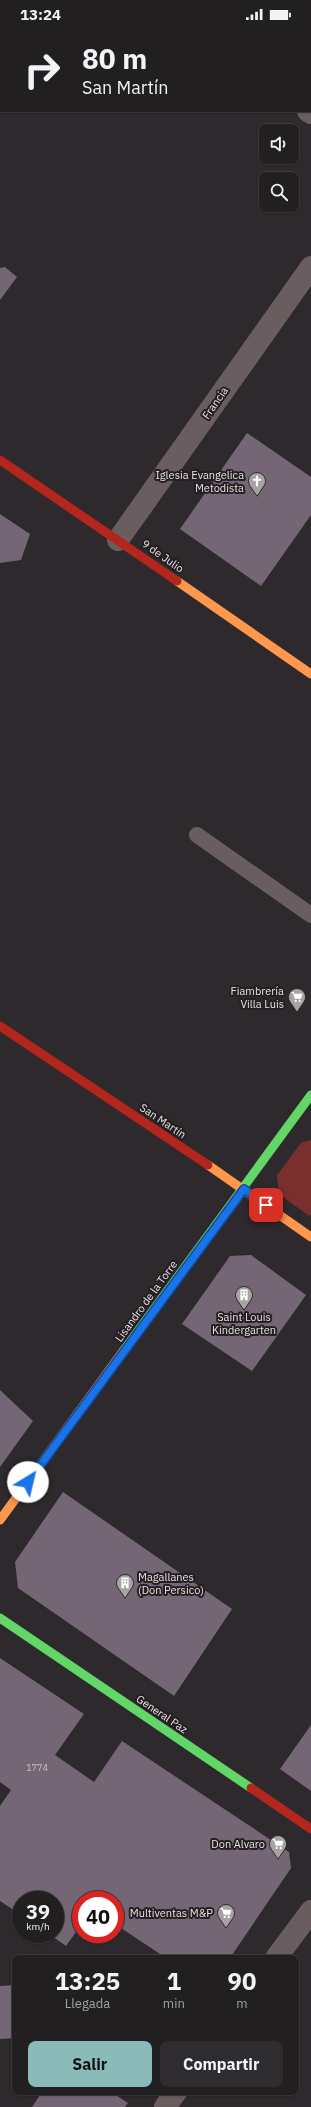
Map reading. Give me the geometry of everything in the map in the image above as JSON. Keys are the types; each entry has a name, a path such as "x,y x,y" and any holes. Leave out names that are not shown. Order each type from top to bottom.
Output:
{"street":[{"name":"Francia","path":"118,540 311,267"},
{"name":"9 de Julio","path":"0,460 311,674"},
{"name":"San Martín","path":"0,1026 244,1189 311,1237"},
{"name":"Lisandro de la Torre","path":"0,1520 244,1189 311,1095"},
{"name":"General Paz","path":"0,1618 311,1829"},
{"path":"278,1955 311,1911"},
{"path":"165,2107 174,2095"}],"lane":[{"path":"197,835 311,915"}],"shaded area":[{"path":"311,1140 311,1215 309,1216 279,1194 277,1175 301,1143"}],"building":[{"path":"5,267 17,277 0,300 0,268"},
{"name":"Iglesia Evangelica Metodista","path":"247,433 311,477 311,515 261,586 180,529"},
{"path":"0,514 30,534 21,560 0,563"},
{"name":"Saint Louis Kindergarten","path":"251,1255 306,1295 252,1371 182,1324 230,1256"},
{"path":"0,1390 33,1421 0,1467"},
{"name":"Magallanes (Don Persico)","path":"63,1492 232,1609 174,1696 18,1588 15,1562"},
{"path":"0,1658 84,1714 55,1755 94,1782 122,1741 289,1852 291,1868 232,1955 162,1955 124,1930 124,1891 72,1891 72,1938 66,1946 62,1943 64,1943 64,1891 12,1891 12,1909 0,1901 0,1806 11,1790 0,1782"},
{"path":"311,1725 311,1791 280,1769"},
{"path":"12,1985 12,2038 0,2039 0,1986"},
{"path":"40,2095 116,2095 128,2103 125,2107 32,2107"}],"traffic: fast":[{"path":"124,1350 311,1095"},
{"path":"0,1618 251,1788"}],"traffic: slow":[{"path":"177,581 311,674"},
{"path":"208,1165 311,1237"},
{"path":"0,1520 124,1350"}],"traffic: jam":[{"path":"0,460 177,581"},
{"path":"0,1026 208,1165"},
{"path":"251,1788 311,1829"}],"place":[{"name":"Iglesia Evangelica Metodista","path":"257,496"},
{"name":"Fiambrería Villa Luis","path":"297,1012"},
{"name":"Saint Louis Kindergarten","path":"244,1310"},
{"name":"Magallanes (Don Persico)","path":"125,1598"},
{"name":"Don Alvaro","path":"278,1859"},
{"name":"Multiventas M&P","path":"226,1928"}],"route":[{"path":"28,1482 244,1189 266,1205"}]}
